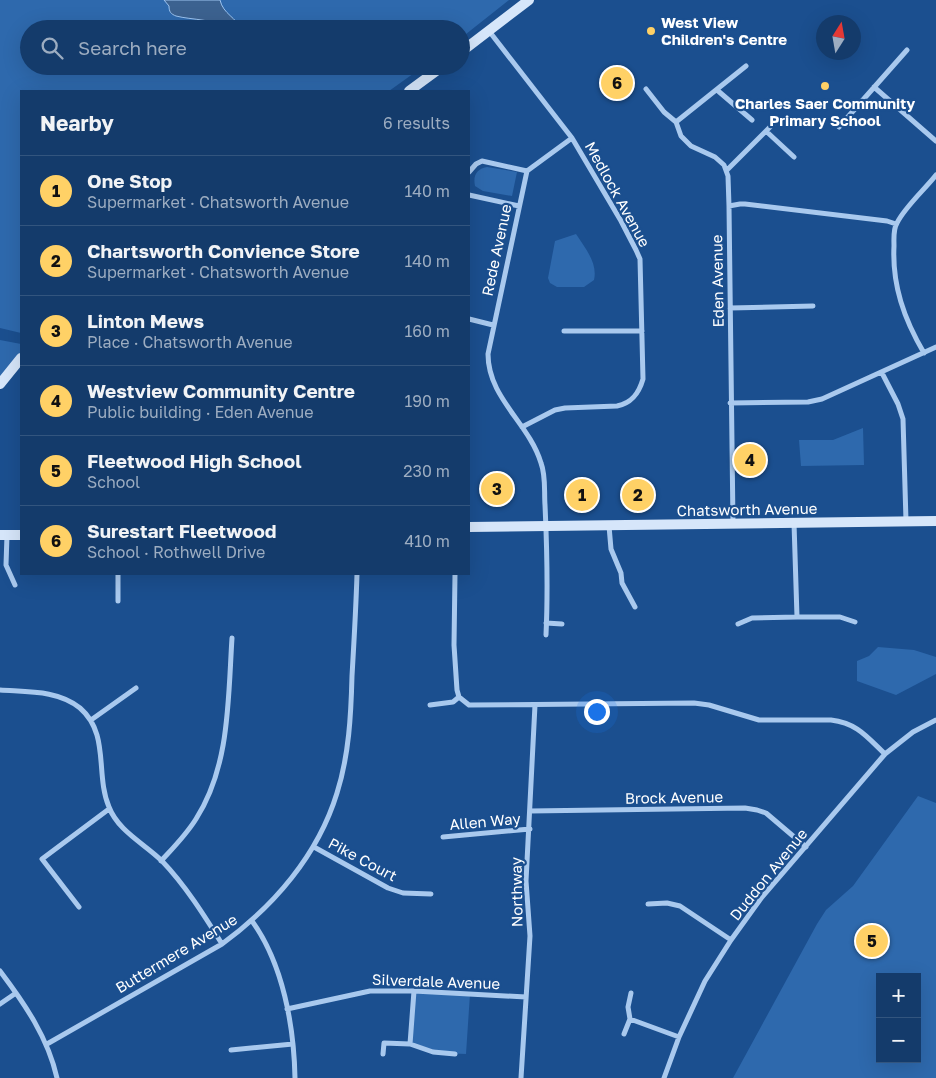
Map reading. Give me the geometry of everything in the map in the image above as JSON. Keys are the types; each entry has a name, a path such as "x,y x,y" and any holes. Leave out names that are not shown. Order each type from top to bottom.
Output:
{"street":[{"path":"470,45 529,0"},
{"name":"Medlock Avenue","path":"489,31 572,138 640,259 643,379 631,400 617,406 555,410 522,428"},
{"path":"839,127 906,50"},
{"path":"676,122 746,66"},
{"path":"410,90 431,75"},
{"path":"874,87 936,141"},
{"path":"646,88 664,112 676,122 681,136 691,146 715,157 724,165 726,170 776,122"},
{"path":"717,90 752,120"},
{"path":"767,132 794,157"},
{"path":"470,171 482,161 527,171 572,138"},
{"name":"Eden Avenue","path":"726,170 729,206 733,524"},
{"name":"Rede Avenue","path":"527,171 488,354 490,373 496,389 538,455 543,470 546,527 546,635"},
{"path":"924,353 906,318 895,279 893,259 896,224 936,176"},
{"path":"470,195 519,206"},
{"path":"729,206 745,204 887,221 896,224"},
{"path":"730,308 814,306"},
{"path":"470,320 493,325"},
{"path":"564,331 642,331"},
{"path":"730,403 808,402 831,396 936,347"},
{"path":"0,384 20,359"},
{"path":"882,373 898,404 903,419 906,521"},
{"name":"Chatsworth Avenue","path":"470,527 936,521"},
{"path":"794,523 797,617"},
{"path":"609,526 612,549 622,573 622,583 636,607"},
{"path":"15,585 6,565 4,535 20,535"},
{"path":"118,575 118,601"},
{"name":"Buttermere Avenue","path":"47,1044 222,944 252,921 288,883 314,847 337,793 345,762 350,712 357,575"},
{"path":"455,575 454,645 457,690 459,697 464,702 475,706 644,702 694,703 709,705 759,720 831,720 843,722 862,731 885,754"},
{"path":"738,624 752,618 797,617 840,617 855,622"},
{"path":"546,624 562,624"},
{"path":"161,860 180,841 196,818 204,804 219,767 224,746 232,638"},
{"path":"91,720 136,688"},
{"path":"0,690 56,695 79,708 91,720 98,734 101,749 102,780 109,809 129,833 161,860 188,892 222,944"},
{"path":"430,705 453,702 459,697"},
{"name":"Northway","path":"521,1078 530,926 526,881 535,705"},
{"name":"Duddon Avenue","path":"664,1078 679,1037 705,981 731,940 762,897 885,754 913,732 936,720"},
{"path":"80,907 42,858 109,809"},
{"name":"Brock Avenue","path":"530,811 751,809 766,813 806,847"},
{"name":"Allen Way","path":"443,837 530,829"},
{"name":"Pike Court","path":"314,847 388,888 403,893 431,894"},
{"path":"648,904 667,903 680,906 731,940"},
{"path":"252,921 266,944 288,1009 295,1078"},
{"path":"0,972 16,992 47,1044 57,1078"},
{"name":"Silverdale Avenue","path":"288,1009 370,991 526,996"},
{"path":"410,1044 414,991"},
{"path":"0,1004 16,992"},
{"path":"624,1034 630,1019 628,1008 631,993"},
{"path":"630,1019 679,1037"},
{"path":"383,1054 384,1043 410,1044 432,1052 455,1054"},
{"path":"231,1050 293,1044"}],"shaded area":[{"path":"0,0 509,0 470,31 470,20 20,20 20,75 411,75 390,90 20,90 20,333 0,328"},
{"path":"164,0 220,0 224,9 234,20 199,20 176,16 169,10 169,6"},
{"path":"487,167 517,172 512,196 483,191 475,186 474,179 476,173 480,169"},
{"path":"576,234 587,250 592,262 595,274 594,280 584,287 557,287 550,283 548,278 555,241"},
{"path":"0,340 20,344 20,359 0,384"},
{"path":"863,428 864,465 801,466 799,440 833,440"},
{"path":"878,647 914,650 936,657 936,674 896,695 857,681 857,661 869,656"},
{"path":"918,796 936,803 936,1078 733,1078 826,910 853,886"},
{"path":"414,991 470,994 466,1054 442,1053 410,1044"}],"place":[{"name":"West View Children's Centre","path":"651,31"},
{"name":"Surestart Fleetwood","path":"617,83"},
{"name":"Charles Saer Community Primary School","path":"825,86"},
{"name":"Westview Community Centre","path":"750,460"},
{"name":"Linton Mews","path":"497,489"},
{"name":"One Stop","path":"582,495"},
{"name":"Chartsworth Convience Store","path":"638,495"},
{"name":"Fleetwood High School","path":"872,941"}]}
